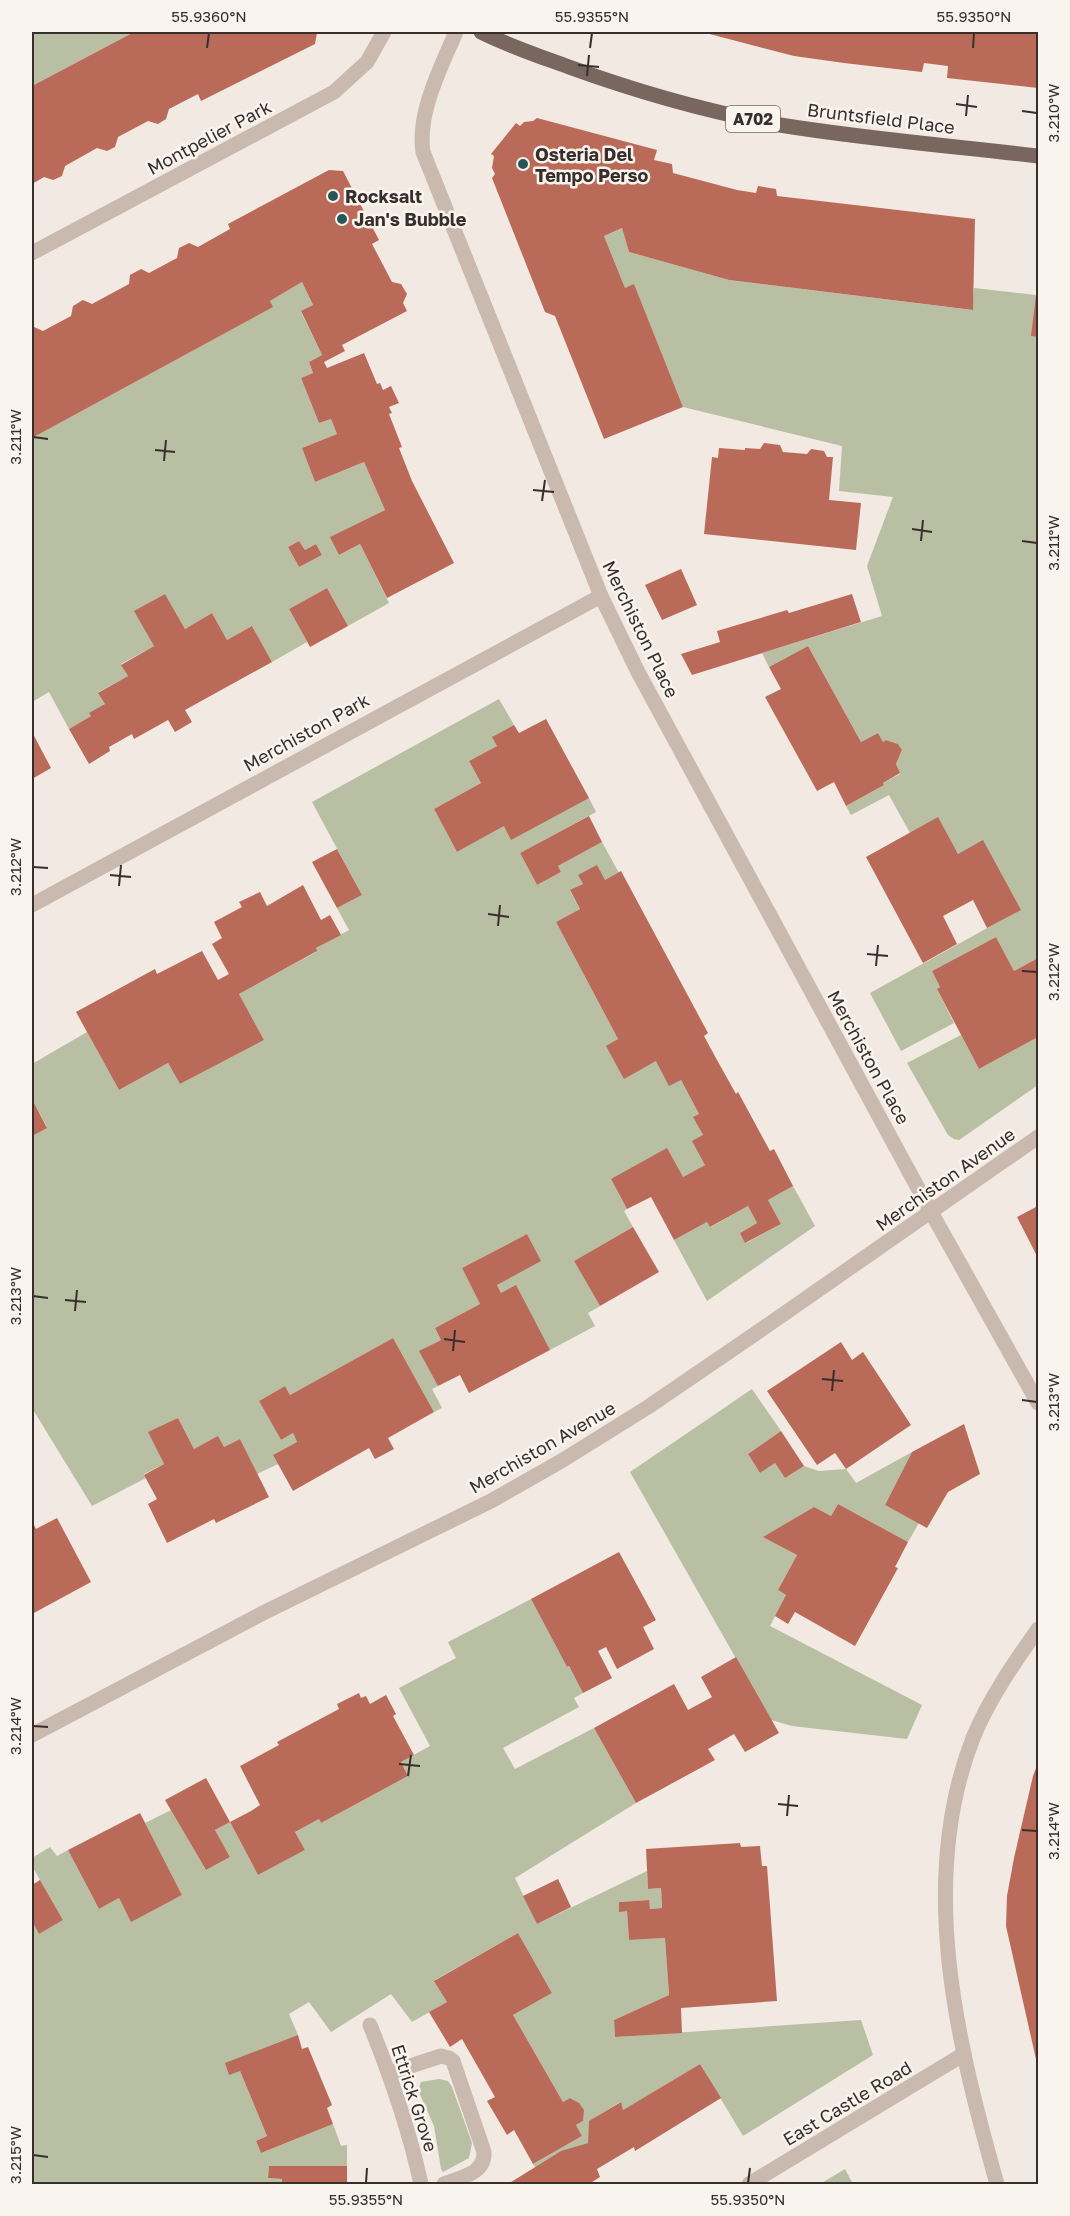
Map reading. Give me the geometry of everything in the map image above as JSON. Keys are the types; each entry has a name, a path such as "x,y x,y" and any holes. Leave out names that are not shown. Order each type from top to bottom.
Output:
{"main road":[{"name":"Bruntsfield Place","path":"481,32 632,90 722,113 836,133 1038,156"}],"street":[{"name":"Montpelier Park","path":"32,253 334,92 368,62 384,32"},
{"name":"Merchiston Place","path":"456,32 423,119 421,141 423,152 601,596 638,672 1038,1403"},
{"name":"Merchiston Park","path":"32,905 601,596"},
{"name":"Merchiston Avenue","path":"32,1735 263,1613 491,1501 563,1460 648,1407 1038,1137"},
{"path":"997,2184 977,2112 954,1995 945,1898 949,1836 957,1794 973,1738 996,1692 1038,1629"},
{"name":"Ettrick Grove","path":"370,2025 406,2122 421,2184"},
{"name":"East Castle Road","path":"749,2184 964,2054"},
{"path":"389,2073 441,2056 453,2061 484,2152 484,2159 483,2164 476,2171 444,2184"}],"green space":[{"path":"32,32 134,32 32,86"},
{"path":"622,228 629,252 729,280 972,310 974,288 1036,295 1032,336 1038,337 1038,958 1014,971 996,937 932,971 940,987 937,989 954,1023 901,1051 870,993 1020,910 958,854 938,818 910,833 889,795 851,815 846,806 900,774 896,764 902,750 898,744 886,740 883,742 878,733 861,742 808,646 769,667 762,653 882,616 867,566 893,497 839,491 842,446 683,407 634,285 625,288 604,236"},
{"path":"302,282 313,305 301,312 322,355 309,362 313,373 301,378 319,423 331,419 337,434 302,448 315,482 364,462 385,510 331,537 339,555 360,544 389,603 348,626 327,588 289,609 307,642 272,662 252,626 227,640 212,613 185,629 165,594 135,611 154,646 121,664 128,676 99,692 105,704 91,716 69,729 49,692 32,702 32,438 272,307 270,301","holes":["299,541 305,550 316,544 322,555 299,567 288,547"]},
{"path":"499,699 514,725 493,737 497,746 469,761 481,783 434,809 457,852 504,826 589,798 596,812 520,853 537,885 561,872 558,866 602,842 619,873 605,880 578,875 583,884 570,891 580,909 556,922 618,1039 624,1078 656,1061 681,1080 699,1114 694,1118 703,1135 705,1165 683,1177 611,1179 627,1209 624,1211 633,1227 574,1261 600,1306 588,1313 595,1326 550,1350 501,1293 497,1285 540,1261 527,1234 462,1268 480,1304 435,1328 441,1340 420,1351 438,1386 432,1389 442,1408 434,1412 393,1338 290,1395 285,1386 259,1401 281,1440 293,1433 297,1442 273,1455 278,1464 257,1474 240,1439 224,1447 218,1437 194,1449 178,1418 149,1433 164,1464 144,1474 146,1478 92,1506 32,1408 32,1136 47,1127 32,1099 32,1064 87,1032 119,1090 168,1063 180,1084 264,1040 239,994 316,952 316,948 349,930 337,908 362,895 312,802"},
{"path":"961,1035 979,1069 1038,1037 1038,1085 959,1140 948,1135 907,1063"},
{"path":"793,1186 815,1226 707,1301 674,1240 707,1222 711,1227 748,1206 757,1223 740,1233 746,1243 781,1224 768,1200"},
{"path":"752,1389 781,1431 748,1454 760,1473 775,1463 785,1478 804,1466 819,1471 846,1469 856,1483 912,1452 885,1505 919,1523 908,1542 838,1504 831,1516 814,1507 764,1537 797,1555 778,1590 786,1595 770,1626 922,1705 907,1739 792,1726 771,1720 630,1472"},
{"path":"531,1599 583,1693 574,1698 579,1707 503,1748 515,1769 594,1728 636,1803 515,1878 537,1924 647,1871 648,1889 661,1888 662,1908 650,1909 648,1900 619,1902 619,1911 627,1911 629,1940 665,1938 669,1995 614,2020 615,2037 861,2020 873,2055 743,2136 700,2064 623,2110 620,2102 590,2121 588,2143 561,2152 536,2168 533,2164 582,2136 576,2125 583,2121 583,2113 580,2104 570,2098 563,2102 513,2015 552,1993 518,1933 435,1980 447,2002 412,2022 391,1994 331,2032 309,2002 289,2014 298,2035 240,2071 267,2136 256,2141 261,2153 333,2124 341,2146 347,2145 347,2166 269,2166 268,2178 282,2179 282,2184 32,2184 32,1921 39,1934 63,1920 32,1866 32,1858 50,1847 57,1856 68,1850 99,1909 119,1898 131,1921 182,1895 145,1823 171,1810 206,1870 230,1857 215,1830 230,1822 258,1875 305,1850 295,1832 319,1819 321,1823 408,1776 401,1762 430,1746 399,1688 456,1658 448,1642"},
{"path":"439,2079 448,2081 452,2087 472,2143 469,2158 443,2172 434,2126 418,2090 421,2082"},
{"path":"845,2169 853,2184 820,2184"}],"building":[{"path":"134,32 317,33 315,44 201,101 198,94 169,109 166,119 158,124 148,121 118,137 115,147 107,151 97,148 65,166 62,176 53,180 44,177 32,184 32,86"},
{"path":"702,32 1038,32 1038,88 947,78 948,66 924,63 922,72 794,56"},
{"path":"537,118 657,150 654,160 672,164 673,173 737,190 756,193 758,186 776,189 777,196 975,219 973,310 729,280 629,252 622,228 604,236 625,288 634,284 683,407 604,439 555,316 545,312 492,178 495,174 492,168 494,156 491,154 516,123 520,126 524,122"},
{"path":"329,170 343,171 379,240 372,244 392,282 401,284 407,294 403,303 407,311 342,345 345,351 324,362 327,368 364,353 377,384 380,383 383,390 391,386 399,403 389,407 392,413 389,414 402,447 399,448 412,481 454,563 387,598 360,544 339,555 330,537 385,510 364,462 315,482 302,448 337,434 331,419 319,423 301,378 313,373 309,362 322,355 301,311 313,305 302,282 270,301 273,307 32,438 32,328 43,331 71,316 73,306 83,300 92,304 129,284 130,275 141,269 149,273 177,258 179,248 189,243 198,247 230,229 228,224"},
{"path":"1036,295 1038,296 1038,337 1031,336"},
{"path":"764,443 780,445 783,452 807,454 811,449 824,451 827,457 833,457 829,500 861,503 856,550 704,534 712,457 718,458 719,448 760,449"},
{"path":"299,541 305,550 316,544 322,555 299,567 288,547"},
{"path":"681,569 697,605 662,620 645,585"},
{"path":"327,588 348,626 310,647 289,609"},
{"path":"165,594 185,629 212,613 227,640 252,626 272,662 185,710 192,722 175,732 168,720 134,739 132,734 109,747 110,751 89,764 69,729 91,716 89,713 105,704 98,693 128,676 121,665 154,646 134,611"},
{"path":"852,594 861,622 692,675 681,654 720,642 717,631"},
{"path":"808,646 861,742 878,733 883,742 886,740 898,744 902,750 896,764 900,773 883,783 884,785 846,806 834,782 817,791 765,697 781,689 769,667"},
{"path":"546,719 589,798 511,840 504,826 457,852 434,809 481,783 469,761 497,746 492,737 514,725 519,733"},
{"path":"32,732 51,768 32,779"},
{"path":"589,816 602,842 558,866 561,872 537,885 520,853"},
{"path":"938,817 958,854 983,840 1021,910 987,928 973,900 943,916 957,944 923,963 866,857"},
{"path":"337,849 362,895 337,908 312,862"},
{"path":"597,865 605,880 621,871 708,1033 704,1036 717,1060 736,1094 738,1092 770,1151 774,1149 793,1186 768,1200 781,1224 745,1243 740,1233 757,1223 748,1206 710,1227 707,1222 674,1240 651,1197 627,1209 611,1179 667,1148 683,1177 705,1165 692,1141 703,1135 693,1117 699,1114 681,1080 669,1086 656,1061 624,1079 606,1046 618,1039 556,922 580,909 570,890 583,884 578,875"},
{"path":"303,885 321,920 330,915 341,935 316,948 317,951 239,994 264,1040 180,1084 168,1063 119,1090 76,1012 155,969 157,974 202,951 218,980 229,974 212,944 222,938 214,922 242,907 239,902 260,892 267,906"},
{"path":"996,937 1014,971 1038,958 1038,1037 979,1069 937,989 940,987 932,971"},
{"path":"32,1099 47,1128 32,1136"},
{"path":"1038,1206 1038,1258 1017,1217"},
{"path":"633,1227 659,1272 600,1306 574,1261"},
{"path":"527,1234 541,1261 497,1285 501,1293 516,1285 550,1350 469,1393 460,1375 438,1386 419,1351 441,1340 435,1328 480,1304 462,1268"},
{"path":"393,1338 434,1412 388,1438 394,1449 375,1459 369,1448 293,1491 273,1455 297,1442 293,1433 281,1440 259,1401 285,1386 290,1395"},
{"path":"841,1342 852,1360 863,1352 911,1425 846,1469 835,1453 817,1465 767,1391"},
{"path":"178,1418 194,1449 218,1436 224,1447 240,1439 269,1497 216,1523 214,1519 167,1543 148,1504 157,1499 144,1475 164,1464 148,1432"},
{"path":"964,1424 980,1474 948,1492 927,1528 885,1505 912,1452"},
{"path":"781,1431 804,1466 785,1478 775,1463 760,1473 748,1454"},
{"path":"838,1504 908,1542 895,1567 898,1568 855,1646 795,1612 788,1624 775,1616 786,1595 778,1590 797,1555 763,1537 814,1507 831,1516"},
{"path":"57,1518 91,1582 32,1614 32,1521 36,1529"},
{"path":"619,1552 656,1620 643,1627 654,1649 617,1669 606,1647 598,1651 612,1678 583,1693 531,1599"},
{"path":"736,1657 779,1733 745,1752 734,1734 708,1749 715,1760 636,1803 594,1728 674,1684 688,1710 712,1697 701,1677"},
{"path":"359,1693 361,1698 366,1696 370,1704 386,1695 396,1714 393,1716 414,1755 401,1762 408,1776 321,1823 319,1819 295,1832 305,1850 258,1875 230,1822 260,1805 240,1766 279,1745 277,1742 339,1709 337,1704"},
{"path":"1038,1763 1038,2068 1006,1926 1007,1896 1014,1858"},
{"path":"206,1778 230,1822 215,1830 230,1857 206,1870 165,1800"},
{"path":"140,1813 182,1895 131,1922 119,1898 99,1909 68,1850"},
{"path":"740,1843 741,1847 760,1846 762,1866 767,1866 777,2001 681,2008 682,2033 615,2037 614,2020 669,1995 665,1938 629,1940 627,1911 619,1912 619,1902 649,1900 650,1909 662,1908 661,1888 648,1889 646,1849"},
{"path":"558,1879 571,1907 537,1924 523,1896"},
{"path":"40,1880 63,1920 39,1934 32,1921 32,1885"},
{"path":"518,1933 552,1993 513,2015 563,2102 570,2098 579,2103 584,2110 583,2121 576,2125 582,2136 533,2164 514,2130 507,2135 487,2101 495,2097 462,2039 450,2047 429,2012 447,2002 434,1981"},
{"path":"298,2035 302,2049 308,2047 332,2105 327,2108 333,2124 261,2153 256,2141 267,2136 240,2071 229,2075 225,2063"},
{"path":"700,2064 721,2098 635,2151 634,2147 597,2169 600,2177 589,2184 508,2184 561,2151 588,2143 589,2121 621,2102 623,2110"},
{"path":"269,2166 347,2166 347,2184 282,2184 282,2179 268,2178"}],"place":[{"name":"Osteria Del Tempo Perso","path":"523,164"},
{"name":"Rocksalt","path":"333,196"},
{"name":"Jan's Bubble","path":"342,219"}]}
